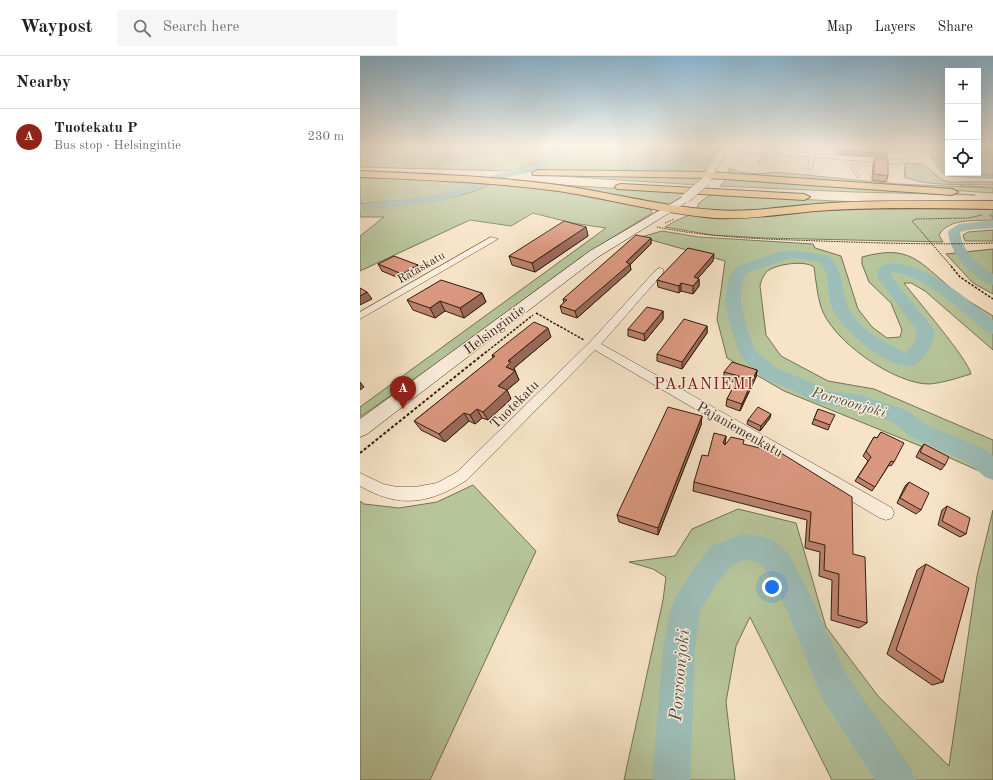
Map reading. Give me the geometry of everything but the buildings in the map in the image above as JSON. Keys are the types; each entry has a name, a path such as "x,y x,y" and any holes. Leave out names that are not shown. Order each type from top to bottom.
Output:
{"highway":[{"path":"533,180 572,190 680,210 735,215 839,206 993,204"},
{"path":"566,180 772,196 993,204"},
{"path":"583,180 759,190 993,198"},
{"path":"744,180 961,192"},
{"path":"981,194 993,194"}],"main road":[{"name":"Helsingintie","path":"360,429 594,254 630,232 680,210 710,180"}],"street":[{"name":"Rataskatu","path":"360,316 494,239"},
{"name":"Tuotekatu","path":"360,479 380,490 397,494 415,494 440,489 462,476 594,345 660,271"},
{"name":"Pajaniemenkatu","path":"594,345 886,513"}],"path":[{"path":"651,230 687,215 680,210"},
{"path":"984,214 968,218 912,221 964,280 993,299"},
{"path":"657,227 680,232 724,237 933,244 993,243"},
{"path":"360,453 536,313 594,345"}],"green space":[{"path":"360,180 429,180 483,182 453,192 423,198 360,204"},
{"path":"617,180 701,180 698,185"},
{"path":"726,180 739,180 975,195 854,192 720,186"},
{"path":"798,180 855,180 898,184 993,188 993,193"},
{"path":"912,180 993,182 993,185 960,185"},
{"path":"493,183 560,190 647,208 651,210 652,213 580,258 450,354 360,417 360,407 606,228 572,223 533,213 511,226 470,220 360,271 360,236 384,217 360,217 360,209 444,199 477,190"},
{"path":"546,184 688,193 669,206"},
{"path":"710,195 878,203 754,212 696,211 699,203"},
{"path":"993,207 993,220 963,222 949,226 939,235 943,242 763,238 712,235 665,227 692,214 849,208"},
{"path":"993,230 993,241 965,241 963,235 968,232"},
{"path":"662,231 699,237 813,244 815,248 841,256 858,309 872,327 887,338 900,337 902,330 891,303 869,282 862,264 862,257 878,253 903,254 912,258 921,263 957,293 993,316 993,350 925,291 911,283 904,283 952,343 968,366 971,374 929,384 915,382 899,377 882,368 850,346 837,333 827,320 821,307 814,267 798,263 773,268 766,273 760,286 766,335 781,356 828,381 874,389 993,440 993,477 950,458 784,391 727,358 717,319 725,261 641,237"},
{"path":"993,249 993,294 973,283 946,254"},
{"path":"473,485 536,551 430,780 360,780 360,501 364,504 399,508 437,502"},
{"path":"738,509 796,523 826,627 878,696 949,766 977,576 993,510 993,780 832,780 750,617 736,646 726,702 735,780 624,780 663,600 666,577 653,569 629,562 675,556 692,529"}],"waterway":[{"name":"Porvoonjoki","path":"360,207 438,198 473,188 492,180"},
{"name":"Porvoonjoki","path":"993,224 968,226 954,231 954,239 957,246 967,260 993,281"},
{"name":"Porvoonjoki","path":"993,329 958,300 928,280 900,268 888,268 884,271 885,278 926,331 921,348 907,360 898,357 877,345 848,320 838,302 833,274 824,259 794,254 781,256 742,270 736,277 733,300 738,326 747,353 771,374 799,385 823,398 860,403 899,416 919,431 975,455 993,470"},
{"name":"Porvoonjoki","path":"671,780 679,650 686,607 705,576 723,555 744,547 764,550 778,563 799,603 833,684 897,780"}],"place":[{"name":"Tuotekatu P","path":"403,409"}],"district":[{"name":"PAJANIEMI","path":"704,383"}]}
